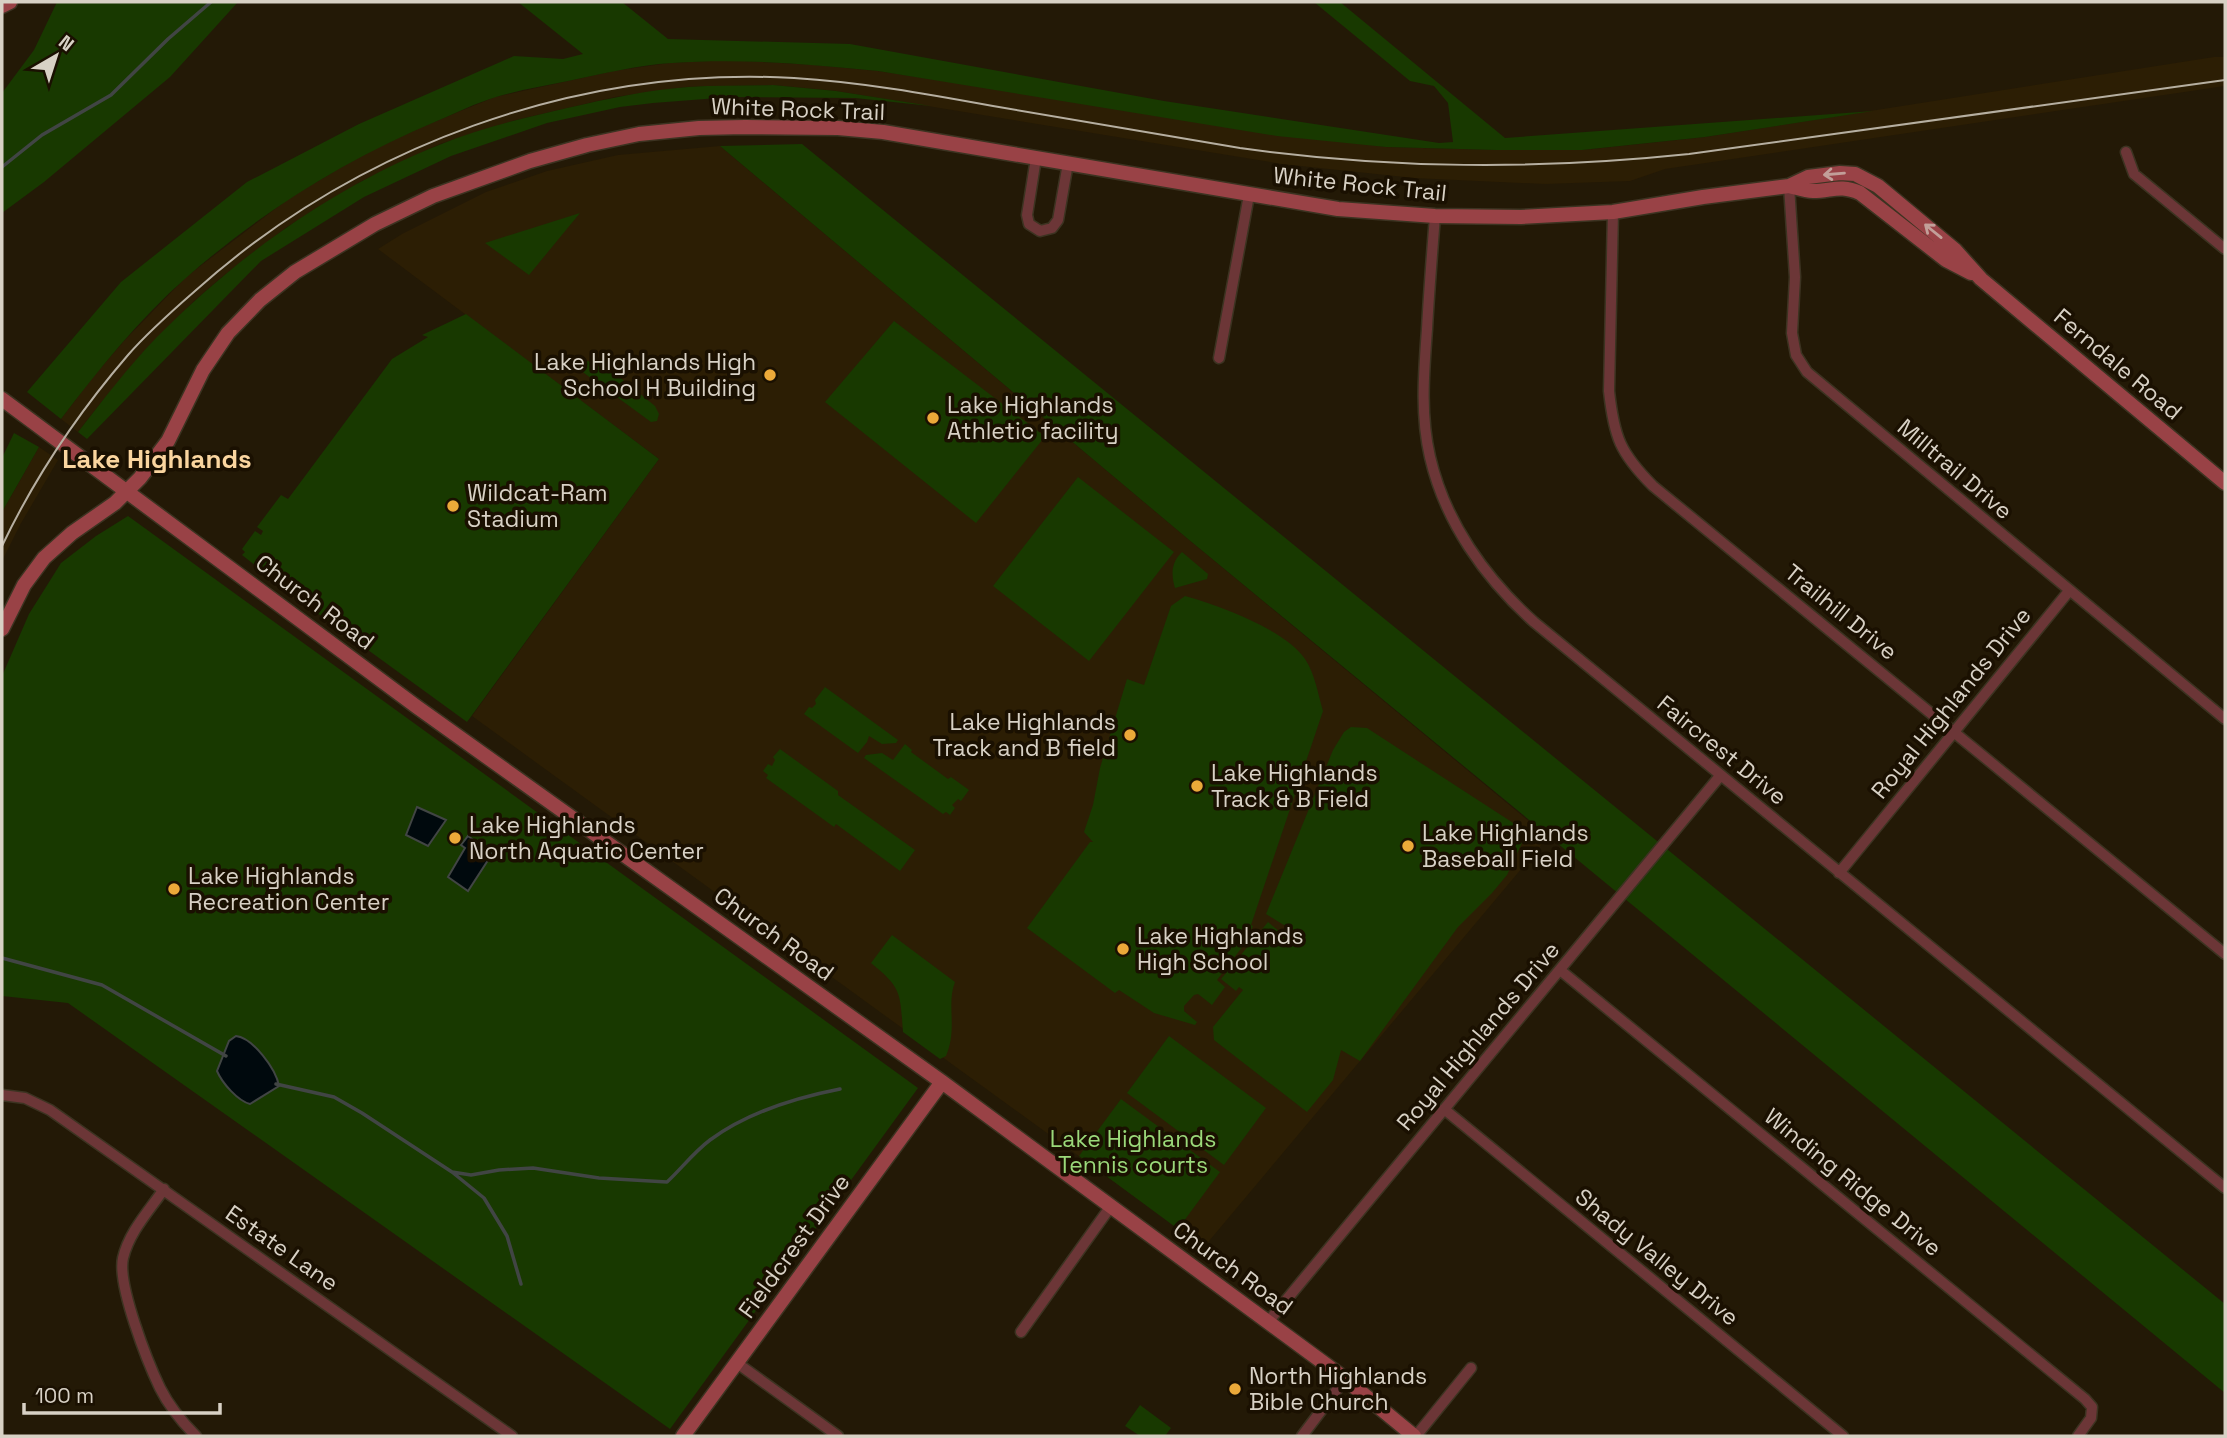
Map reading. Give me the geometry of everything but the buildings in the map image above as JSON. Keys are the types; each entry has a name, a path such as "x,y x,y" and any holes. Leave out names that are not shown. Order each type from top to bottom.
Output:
{"street":[{"path":"2,6 10,2"},
{"name":"White Rock Trail","path":"2,629 24,585 44,558 72,533 128,492 168,441 214,351 260,300 295,272 374,224 433,196 530,161 587,145 639,134 699,128 787,127 876,131 1249,195 1338,208 1435,216 1521,218 1613,212 1789,186 1808,177 1840,173 1855,174 1878,186"},
{"path":"2126,152 2134,174 2225,249"},
{"path":"1036,158 1027,215 1029,224 1040,231 1052,228 1058,220 1068,163"},
{"name":"White Rock Trail","path":"1789,186 1812,191 1850,188 1868,199"},
{"name":"Milltrail Drive","path":"1789,186 1795,277 1792,333 1796,355 1807,372 2225,719"},
{"name":"Ferndale Road","path":"1878,186 1955,250 1981,279 2225,483"},
{"path":"1219,358 1249,195"},
{"name":"Ferndale Road","path":"1868,199 1946,260 1981,279"},
{"name":"Trailhill Drive","path":"1613,212 1609,391 1612,419 1620,444 1633,466 1653,486 2225,954"},
{"name":"Faircrest Drive","path":"1435,216 1423,387 1425,424 1433,467 1455,523 1478,562 1507,598 1720,776 2225,1188"},
{"name":"Church Road","path":"2,399 417,707 1111,1206 1345,1379 1415,1436"},
{"name":"Royal Highlands Drive","path":"1839,873 2069,591"},
{"name":"Royal Highlands Drive","path":"1268,1322 1720,776"},
{"name":"Winding Ridge Drive","path":"1560,970 2085,1399 2092,1407 2091,1418 2078,1436"},
{"name":"Fieldcrest Drive","path":"683,1436 942,1082"},
{"name":"Estate Lane","path":"2,1095 25,1098 50,1110 512,1436"},
{"name":"Shady Valley Drive","path":"1444,1109 1843,1436"},
{"path":"164,1188 128,1240 122,1262 124,1286 160,1389 179,1419 196,1436"},
{"path":"1021,1332 1111,1206"},
{"path":"737,1363 838,1436"},
{"path":"1415,1436 1471,1368"},
{"path":"1302,1436 1345,1379"}],"shaded area":[{"path":"2225,57 2225,86 1665,169 1630,181 1545,184 1414,178 1282,164 836,91 773,85 686,87 615,97 516,120 440,144 362,181 287,227 193,302 78,432 61,419 123,342 186,277 288,199 365,153 495,97 613,71 669,63 727,60 816,65 878,71 1386,147 1583,150 1705,137"},
{"name":"Lake Highlands High School","path":"720,146 1548,837 1204,1247 472,716 659,459 378,249 486,192 547,171 618,155"},
{"path":"39,447 58,460 2,561 2,512"},
{"path":"417,807 446,820 428,846 406,835"},
{"path":"468,836 492,854 468,891 448,877 465,848 461,845"},
{"path":"236,1036 249,1042 263,1055 279,1086 250,1104 231,1091 217,1071 229,1041"}],"green space":[{"path":"57,2 238,2 170,77 44,182 2,213 2,93 34,50"},
{"path":"518,2 622,2 668,39 850,44 1164,101 1439,143 1453,142 1448,103 1434,86 1410,81 1314,2 1340,2 1505,138 1873,111 1705,137 1582,150 1386,147 1277,136 878,71 749,61 646,66 496,97 370,152 275,209 187,277 120,345 61,419 27,392 121,282 247,182 359,124 514,56 563,59 583,54"},
{"path":"773,85 836,91 931,106 855,98 731,97 653,103 620,107 547,123 451,156 364,197 261,261 87,439 78,432 146,349 187,308 253,252 361,181 400,162 486,128 612,98 688,87"},
{"path":"802,144 2225,1304 2225,1393 1188,539 720,146"},
{"path":"580,213 529,275 485,243"},
{"name":"Wildcat-Ram Stadium","path":"466,314 659,459 467,722 302,602 307,596 302,593 298,599 242,555 245,552 242,549 255,531 261,535 263,531 257,527 281,495 288,499 392,359 428,337 422,335"},
{"name":"Lake Highlands Athletic facility","path":"894,321 1043,435 1043,439 976,523 825,402"},
{"path":"584,360 607,367 655,406 659,414 657,421 651,422 580,370 578,364"},
{"path":"14,433 39,447 2,512 2,458"},
{"path":"1078,477 1174,552 1089,661 993,586"},
{"path":"128,516 918,1088 670,1429 68,1003 2,996 2,676 29,614 61,563"},
{"path":"1182,552 1208,574 1207,579 1175,588 1173,569"},
{"name":"Lake Highlands Track & B Field","path":"1185,596 1250,620 1296,648 1311,671 1323,711 1251,925 1253,926 1243,946 1217,980 1225,987 1212,1005 1198,994 1184,1006 1184,1011 1197,1022 1195,1025 1154,1013 1119,990 1115,993 1027,928 1090,842 1093,842 1084,832 1127,679 1144,685 1171,606"},
{"path":"825,687 898,740 896,743 882,744 869,736 858,753 804,714 809,707 812,708 816,704 815,700"},
{"name":"Lake Highlands Baseball Field","path":"1351,727 1367,728 1527,832 1507,875 1458,927 1360,1061 1341,1050 1333,1080 1307,1112 1214,1040 1213,1027 1243,990 1239,987 1236,991 1221,979 1268,922 1286,937 1292,930 1266,914 1333,750 1344,732"},
{"path":"905,744 911,752 948,779 951,777 969,790 961,801 958,799 952,805 955,808 950,815 946,812 943,814 864,758 866,755 882,753 893,760"},
{"path":"780,749 915,850 900,871 836,824 834,827 766,778 768,775 763,771 768,764 772,766 775,760 773,757"},
{"path":"892,935 955,982 951,999 951,1036 946,1056 940,1059 903,1032 898,992 889,979 871,963"},
{"path":"1169,1036 1266,1108 1224,1165 1127,1093"},
{"name":"Lake Highlands Tennis courts","path":"1121,1099 1220,1172 1178,1229 1079,1156"},
{"path":"1140,1405 1171,1428 1165,1436 1140,1436 1125,1426"}],"waterway":[{"path":"2,167 42,135 111,95 168,39 211,2"},
{"path":"2,958 102,985 226,1056"},
{"path":"276,1084 334,1097 452,1172 471,1175 533,1168 599,1178 667,1182 704,1145 740,1121 789,1102 840,1089"},
{"path":"452,1172 484,1198 507,1236 521,1284"}],"tram line":[{"path":"2,546 59,446 128,355 178,306 258,240 326,195 398,157 474,126 551,102 631,86 712,78 794,78 894,89 1240,148 1297,155 1409,163 1520,165 1689,154 2225,80"}],"place":[{"name":"Lake Highlands High School H Building","path":"770,375"},
{"name":"Lake Highlands Athletic facility","path":"933,418"},
{"name":"Wildcat-Ram Stadium","path":"453,506"},
{"name":"Lake Highlands Track and B field","path":"1130,735"},
{"name":"Lake Highlands Track & B Field","path":"1197,786"},
{"name":"Lake Highlands North Aquatic Center","path":"455,838"},
{"name":"Lake Highlands Baseball Field","path":"1408,846"},
{"name":"Lake Highlands Recreation Center","path":"174,889"},
{"name":"Lake Highlands High School","path":"1123,949"},
{"name":"North Highlands Bible Church","path":"1235,1389"}],"district":[{"name":"Lake Highlands","path":"157,459"}]}
